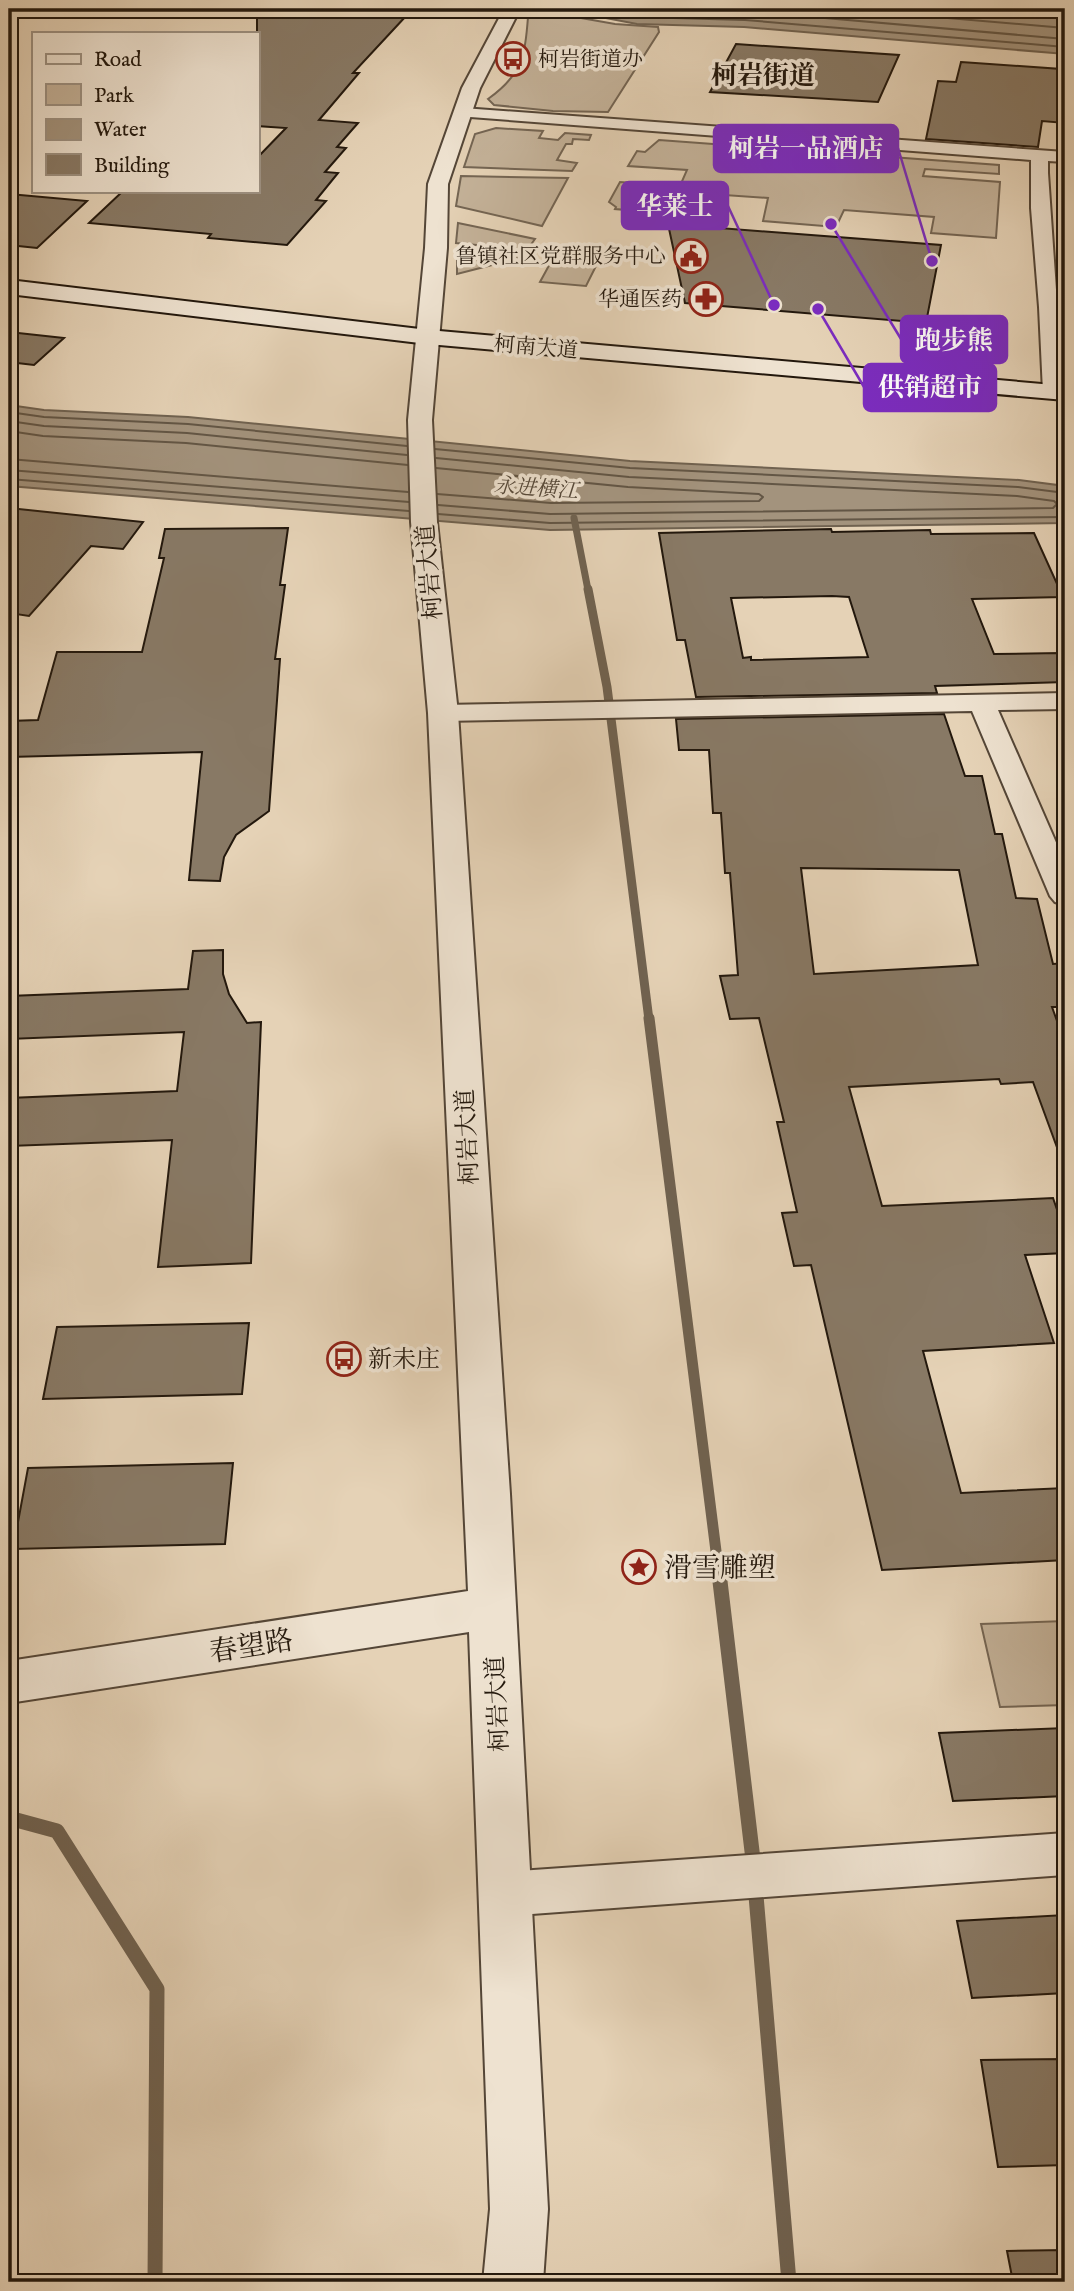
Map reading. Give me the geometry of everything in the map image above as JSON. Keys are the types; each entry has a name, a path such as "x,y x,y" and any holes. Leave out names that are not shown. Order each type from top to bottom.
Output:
{"street":[{"name":"柯岩大道","path":"511,10 471,88 438,184 436,248 420,420 424,522 443,713 492,1608 519,2209 513,2282"},
{"path":"463,113 1065,157"},
{"path":"1040,155 1038,180 1041,246 1059,393"},
{"name":"柯南大道","path":"9,287 428,337 1059,393"},
{"path":"443,713 1065,701"},
{"path":"982,702 1065,896"},
{"name":"春望路","path":"9,1682 492,1608"},
{"path":"505,1894 1065,1854"}],"green space":[{"path":"530,9 615,24 658,27 659,32 608,112 553,111 494,105 488,99 508,82 520,64 528,17 538,14 537,11 530,12"},
{"path":"496,128 543,131 539,138 558,140 565,133 591,135 589,140 573,139 572,144 566,144 557,160 577,163 572,171 464,167 475,134"},
{"path":"659,140 999,165 999,174 925,169 923,176 1000,182 996,238 931,233 934,217 844,210 836,227 763,221 768,198 710,194 701,216 615,209 609,202 620,182 680,186 687,170 628,166 637,151 645,152"},
{"path":"461,176 568,178 542,226 456,206"},
{"path":"458,223 535,239 527,250 456,243"},
{"path":"558,249 603,252 586,286 540,282"},
{"path":"457,252 531,255 457,274"},
{"path":"1065,1621 1065,1705 1000,1707 981,1624"}],"water":[{"path":"559,9 1065,9 1065,54 744,27 637,24"},
{"name":"永进横江","path":"9,405 44,410 188,417 630,461 1019,480 1065,486 1065,523 550,530 9,486"}],"building":[{"path":"257,9 303,9 406,16 353,73 359,73 319,120 358,123 337,147 346,148 325,172 338,173 316,200 326,201 287,245 208,238 211,234 89,223 122,192 259,192 259,156 286,128 259,126"},
{"path":"736,44 899,55 878,102 710,92"},
{"path":"961,62 1061,69 1058,89 1065,89 1065,123 1042,121 1038,147 926,139 938,81 956,82"},
{"path":"9,194 87,201 37,248 9,245"},
{"path":"668,224 941,245 926,323 685,303"},
{"path":"9,332 64,338 34,365 9,362"},
{"path":"9,508 143,522 123,549 91,546 29,616 9,613"},
{"path":"288,528 280,585 285,585 275,659 280,659 269,811 236,835 224,857 220,881 189,880 202,752 9,757 9,721 38,720 57,652 142,652 164,558 159,558 165,529"},
{"path":"831,529 832,532 930,530 931,534 1034,533 1063,597 972,599 994,654 1060,653 1065,665 1065,682 935,686 937,693 696,697 685,640 677,640 659,533","holes":["849,597 868,657 743,658 731,598"]},
{"path":"944,714 965,776 982,776 995,834 1002,834 1016,898 1037,899 1053,964 1065,963 1065,1007 1052,1007 1065,1043 1065,1161 1062,1161 1033,1082 1001,1084 999,1079 849,1087 882,1206 1053,1198 1065,1233 1065,1253 1025,1255 1054,1343 923,1351 961,1493 1065,1488 1065,1560 882,1570 811,1265 794,1266 782,1213 797,1212 777,1122 784,1122 759,1018 730,1019 720,976 738,975 730,873 725,873 721,813 713,813 709,750 679,750 676,719","holes":["801,868 959,870 978,965 814,974"]},
{"path":"223,950 223,974 229,994 247,1023 261,1022 251,1263 158,1267 172,1140 9,1146 9,1098 177,1091 184,1032 9,1039 9,996 188,989 193,951"},
{"path":"249,1323 242,1394 43,1399 57,1327"},
{"path":"233,1463 225,1544 13,1549 28,1468"},
{"path":"1065,1728 1065,1796 953,1801 939,1733"},
{"path":"1065,1915 1065,1993 972,1998 957,1921"},
{"path":"1065,2059 1065,2165 998,2167 981,2060"},
{"path":"1065,2250 1065,2282 1013,2282 1007,2251"}],"waterway":[{"path":"574,518 588,590"},
{"path":"588,589 607,687 649,1020"},
{"path":"649,1018 719,1575"},
{"path":"719,1573 754,1868"},
{"path":"9,1818 57,1831 157,1989 155,2282"},
{"path":"755,1884 789,2282"}],"place":[{"name":"柯岩街道办","path":"513,59"},
{"name":"跑步熊","path":"831,224"},
{"name":"鲁镇社区党群服务中心","path":"691,256"},
{"name":"柯岩一品酒店","path":"932,261"},
{"name":"华通医药","path":"706,299"},
{"name":"华莱士","path":"774,305"},
{"name":"供销超市","path":"818,309"},
{"name":"新未庄","path":"344,1359"},
{"name":"滑雪雕塑","path":"639,1567"}],"district":[{"name":"柯岩街道","path":"763,75"}]}
